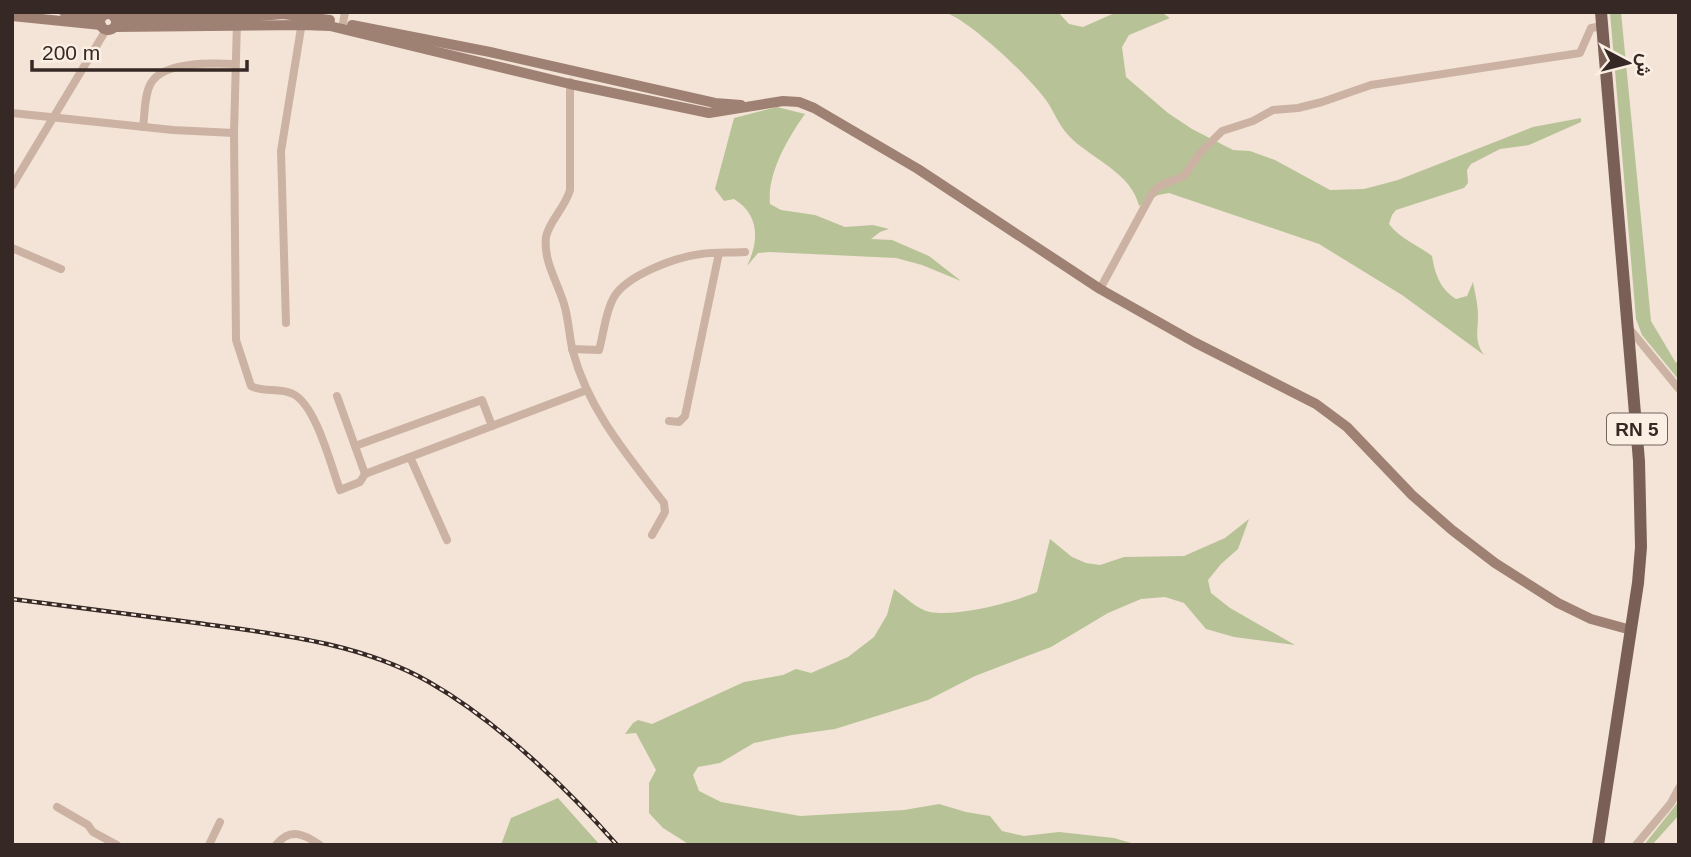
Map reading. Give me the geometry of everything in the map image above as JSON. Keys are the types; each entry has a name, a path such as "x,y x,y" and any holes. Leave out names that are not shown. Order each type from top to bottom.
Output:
{"main road":[{"name":"RN 5","path":"1598,845 1631,630 1640,559 1642,513 1601,19"}],"street":[{"path":"64,12 108,20"},
{"path":"237,22 251,14 303,20 454,54 570,84 709,113 747,105"},
{"path":"12,16 237,22 344,18 716,103 747,105 799,102 814,108 918,169 1100,289 1205,348 1317,404 1347,427 1412,495 1442,522 1495,563 1525,584 1591,620 1631,630"},
{"path":"1100,289 1151,195 1159,186 1184,176 1199,154 1222,131 1253,121 1273,110 1322,102 1371,85 1580,53 1591,28 1601,19"},
{"path":"12,186 55,117 108,20"},
{"path":"286,323 281,151 303,20"},
{"path":"237,22 234,133 236,340 251,386 282,390 302,399 310,411 341,490 360,482 365,474 587,390"},
{"path":"143,127 149,88 158,76 198,63 235,64"},
{"path":"570,69 570,190 567,201 548,231 546,240 550,267 565,306 572,349 587,390 611,434 664,503 665,512 652,535"},
{"path":"585,87 587,73"},
{"path":"12,113 143,127 234,133"},
{"path":"12,248 61,269"},
{"path":"572,349 599,350 611,303 619,290 635,278 679,258 745,252"},
{"path":"669,421 679,422 685,416 719,253"},
{"path":"1628,327 1679,389"},
{"path":"337,396 365,474"},
{"path":"355,446 482,400 492,426"},
{"path":"410,457 447,540"},
{"path":"1636,845 1671,803 1679,788"},
{"path":"57,807 117,845"},
{"path":"209,845 220,822"},
{"path":"276,845 284,836 301,833 320,845"}],"green space":[{"path":"944,12 1058,12 1069,24 1083,27 1117,12 1161,12 1170,18 1129,35 1122,47 1126,77 1168,113 1192,129 1233,150 1250,151 1275,160 1330,190 1364,189 1398,180 1533,127 1581,118 1581,122 1529,145 1500,149 1471,164 1467,170 1468,183 1464,188 1396,210 1392,215 1389,224 1393,229 1432,256 1439,281 1450,295 1456,299 1467,296 1473,282 1478,312 1478,340 1484,355 1402,295 1319,244 1169,193 1158,195 1139,206 1129,185 1068,135 1048,103 1015,66 969,26"},
{"path":"1610,12 1621,12 1651,321 1676,363 1679,358 1679,380 1642,335 1636,319"},
{"path":"777,107 805,114 775,168 770,204 781,210 815,215 845,227 873,225 889,229 871,239 892,240 929,256 961,281 896,258 769,252 758,253 747,266 754,247 753,221 743,205 734,199 724,201 715,189 734,118"},
{"path":"1249,519 1238,549 1208,580 1211,593 1230,608 1295,645 1234,637 1206,629 1184,603 1165,597 1141,599 1108,613 1051,647 975,676 928,700 835,729 754,743 720,763 698,767 693,775 699,791 721,802 800,816 904,810 939,804 990,816 1002,831 1024,836 1059,832 1114,838 1138,845 690,845 663,828 649,813 649,783 656,770 636,733 625,734 633,723 638,720 652,724 744,682 783,675 796,669 811,673 848,657 874,637 887,615 894,589 925,611 955,613 984,608 1037,592 1050,539 1072,557 1100,565 1124,557 1184,556 1225,538"},
{"path":"558,798 600,845 501,845 511,818"},
{"path":"1679,801 1679,815 1652,845 1644,845"}],"railway":[{"path":"12,599 286,636 345,649 402,668 454,698 505,735 553,778 617,845"}]}
